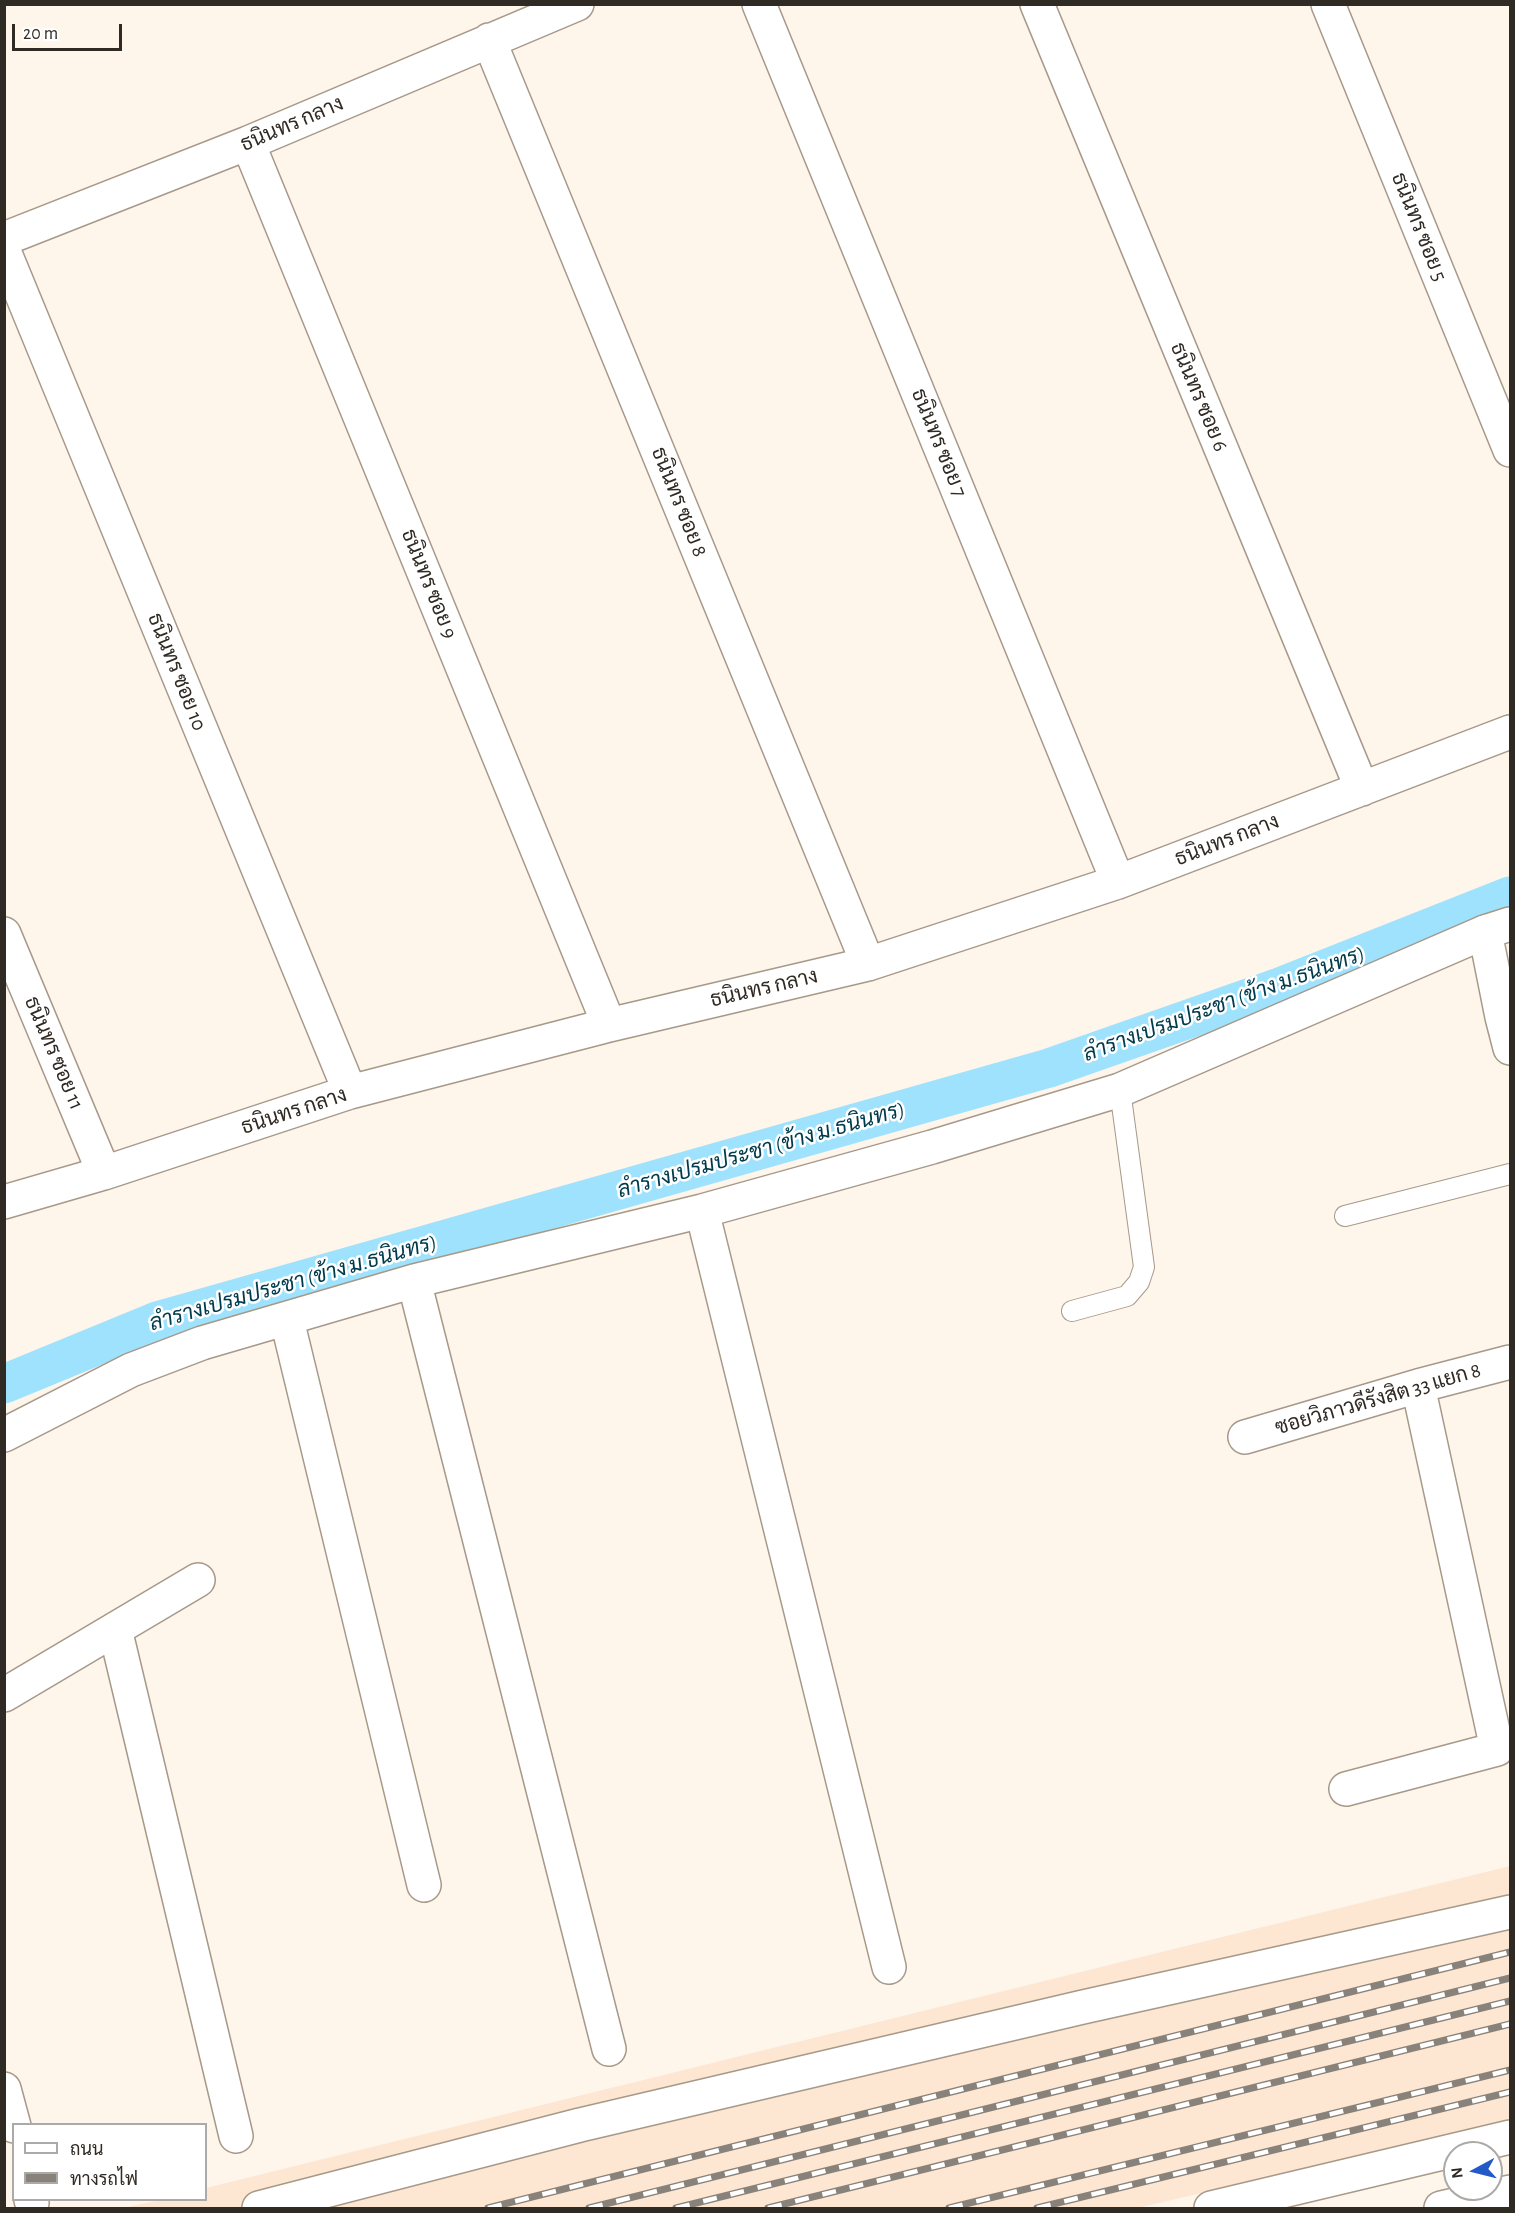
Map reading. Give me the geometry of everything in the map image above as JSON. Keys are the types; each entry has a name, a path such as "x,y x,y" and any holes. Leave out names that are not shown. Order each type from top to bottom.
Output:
{"street":[{"name":"ธนินทร กลาง","path":"4,239 248,143 577,4"},
{"name":"ธนินทร ซอย 7","path":"759,4 1118,882"},
{"name":"ธนินทร ซอย 6","path":"1036,4 1362,789"},
{"name":"ธนินทร ซอย 5","path":"1328,4 1510,450"},
{"name":"ธนินทร ซอย 8","path":"489,40 868,964"},
{"name":"ธนินทร ซอย 9","path":"248,143 609,1025"},
{"name":"ธนินทร ซอย 10","path":"4,251 350,1092"},
{"name":"ธนินทร กลาง","path":"4,1202 104,1173 350,1092 609,1025 868,964 1118,882 1510,732"},
{"path":"4,1435 131,1370 202,1343 414,1281 702,1211 932,1147 1120,1090 1498,928 1502,1017 1510,1048"},
{"name":"ธนินทร ซอย 11","path":"4,933 104,1173"},
{"path":"702,1211 889,1966"},
{"path":"414,1281 609,2049"},
{"path":"286,1320 424,1886"},
{"name":"ซอยวิภาวดีรังสิต 33 แยก 8","path":"1245,1437 1418,1386 1510,1362"},
{"path":"1346,1789 1504,1747 1418,1386"},
{"path":"4,1695 198,1580"},
{"path":"115,1629 236,2136"},
{"path":"259,2208 580,2125 1095,2004 1510,1912"},
{"path":"4,2089 13,2123"},
{"path":"1211,2208 1510,2137"},
{"path":"1442,2208 1510,2192"}],"lane":[{"path":"1072,1311 1127,1296 1139,1282 1144,1267 1120,1090"},
{"path":"1345,1216 1510,1174"}],"shaded area":[{"path":"1510,1866 1510,2122 1137,2208 123,2208 155,2201 207,2201 207,2188"}],"waterway":[{"name":"ลำรางเปรมประชา (ข้าง ม.ธนินทร)","path":"4,1384 157,1321 1049,1068 1280,987 1510,896"}],"railway":[{"path":"488,2208 1510,1952"},
{"path":"589,2208 1510,1978"},
{"path":"676,2208 1510,2001"},
{"path":"768,2208 1510,2024"},
{"path":"949,2208 1510,2070"},
{"path":"1037,2208 1510,2092"}]}
